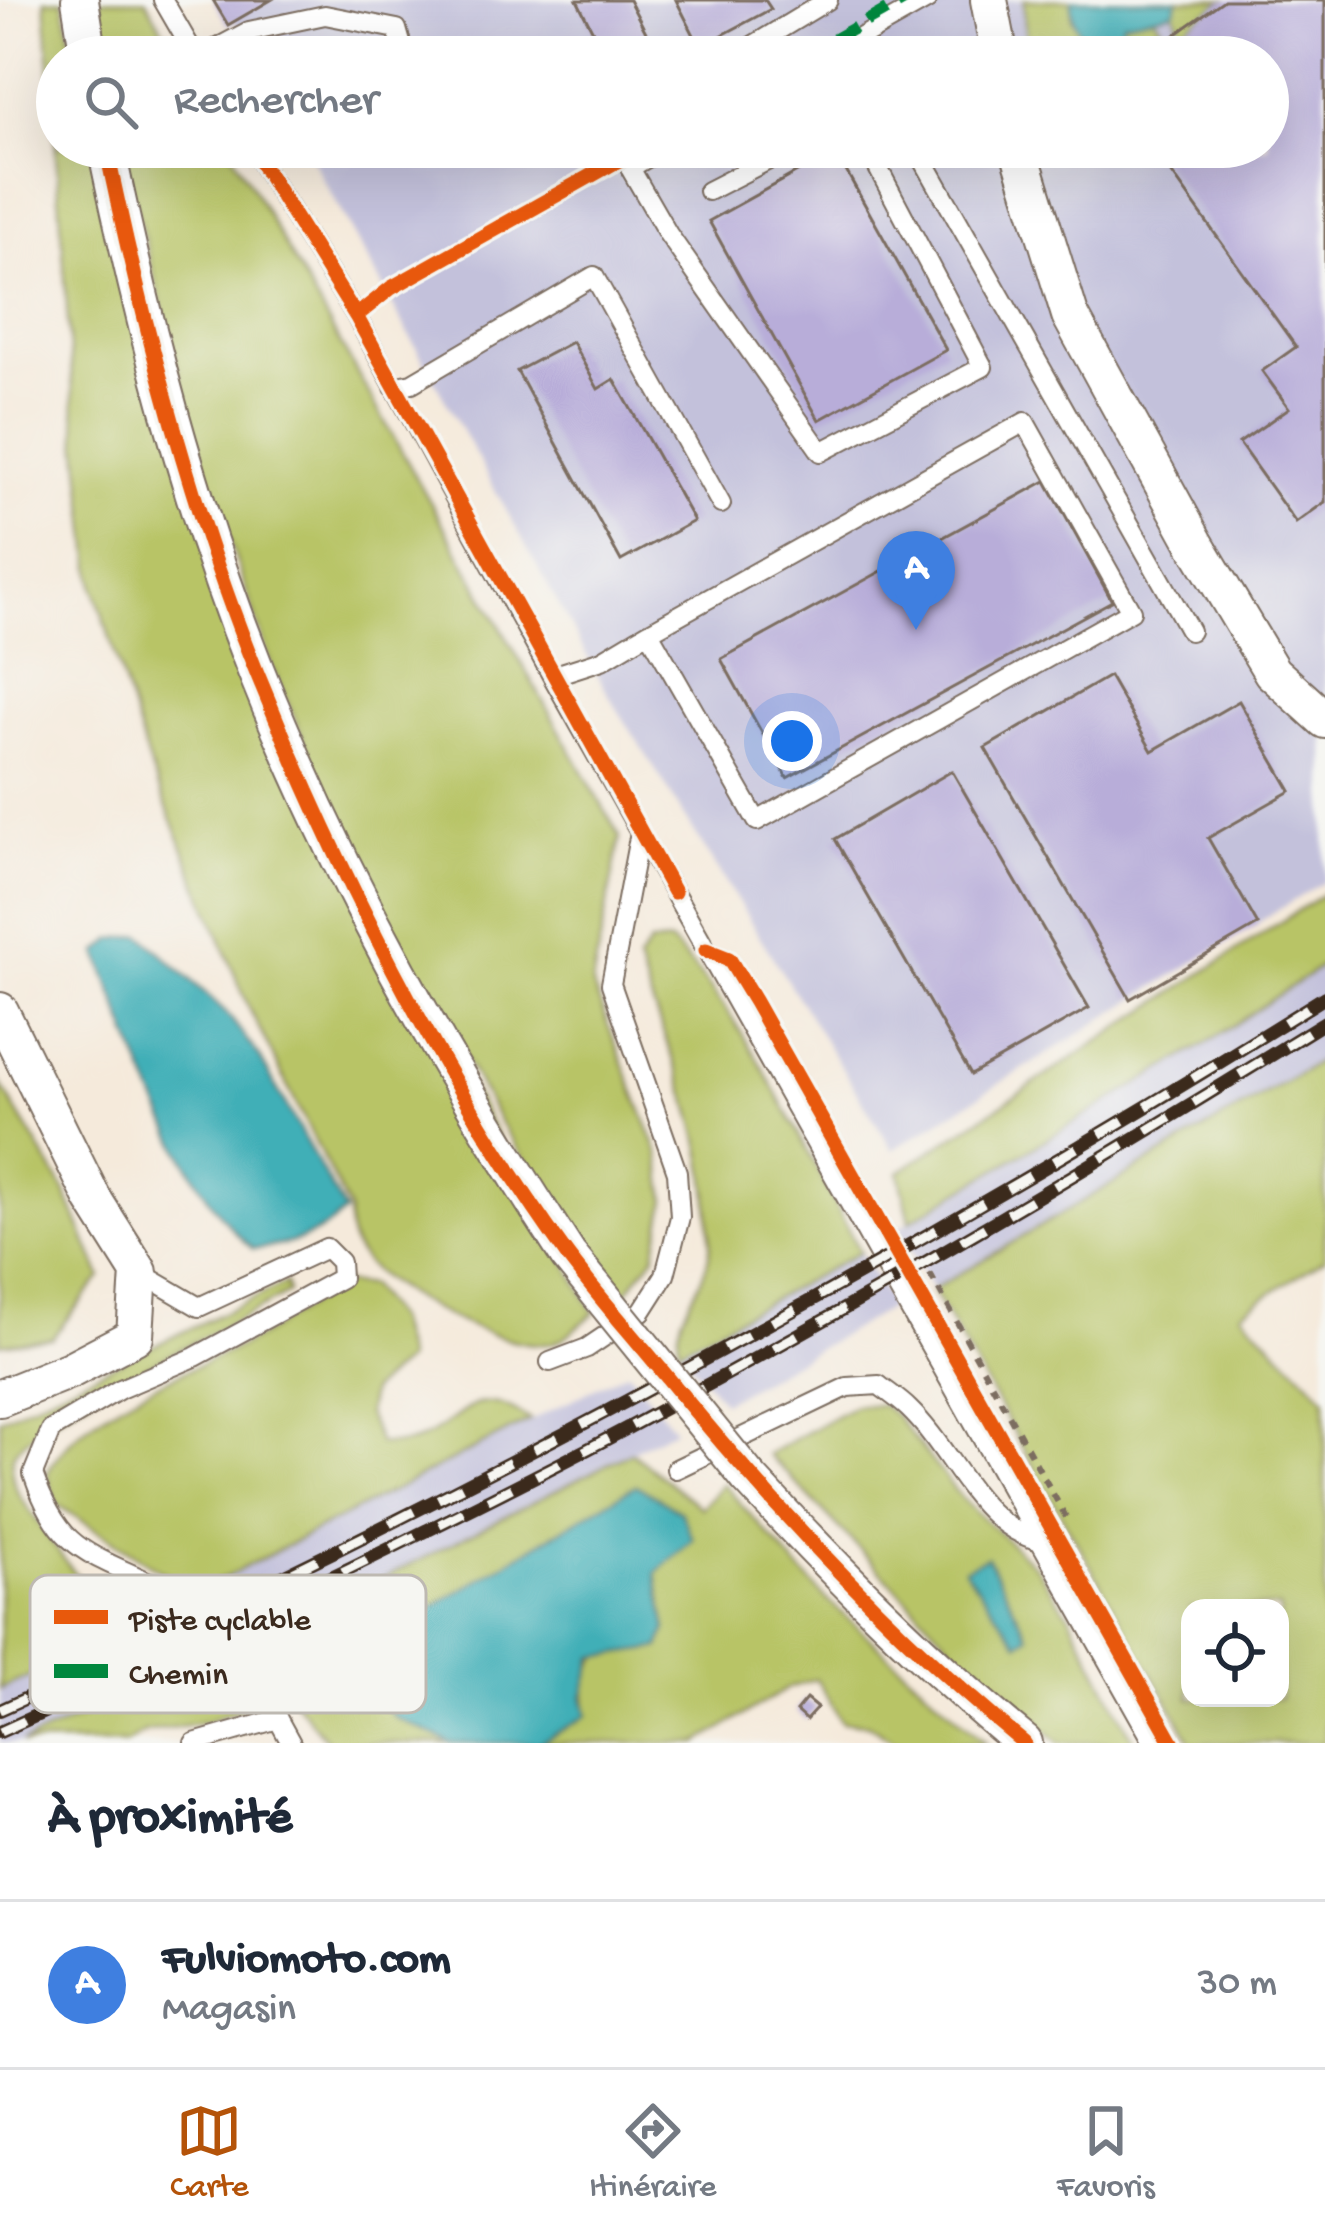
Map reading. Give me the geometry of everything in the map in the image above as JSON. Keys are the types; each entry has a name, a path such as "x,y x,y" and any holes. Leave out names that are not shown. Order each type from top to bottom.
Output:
{"street":[{"path":"80,0 86,36"},
{"path":"989,0 996,36"},
{"path":"110,168 183,458 256,670 345,869 408,995 486,1130 568,1255 748,1477 895,1627 1024,1743"},
{"path":"1024,168 1070,315 1272,672 1325,720"},
{"path":"0,1011 93,1199 139,1272 136,1336 0,1398"}],"lane":[{"path":"164,0 185,36"},
{"path":"769,36 828,0"},
{"path":"878,36 927,0"},
{"path":"241,36 326,15 397,29 399,36"},
{"path":"264,168 356,316 640,832 1051,1543 1154,1743"},
{"path":"629,168 668,234 820,452 983,368 878,168"},
{"path":"708,190 752,168"},
{"path":"928,168 1190,631"},
{"path":"394,387 412,383 594,276 721,504"},
{"path":"552,676 602,661 650,632 1025,422 1131,611 757,821 650,632"},
{"path":"550,1362 587,1348 642,1311 665,1275 680,1217 677,1172 611,984 640,832"},
{"path":"134,1575 78,1549 46,1513 33,1474 51,1430 120,1389 195,1357 341,1279 340,1262 326,1248 199,1307 139,1272"},
{"path":"676,1469 848,1387 879,1385 910,1410 980,1502 1012,1531 1051,1543"},
{"path":"274,1713 291,1743"},
{"path":"194,1743 278,1719"}],"path":[{"path":"930,1274 1066,1518"}],"shaded area":[{"path":"223,0 1325,0 1325,881 893,1150 608,694 317,168 1289,168 1289,36 243,36"},
{"path":"1325,964 1325,1059 932,1290 898,1228 1207,1043"},
{"path":"860,1252 892,1307 723,1402 679,1349"},
{"path":"628,1371 675,1429 390,1575 230,1575"},
{"path":"30,1676 30,1713 93,1713 22,1743 0,1743 0,1689"}],"green space":[{"path":"45,0 63,0 71,36 48,36"},
{"path":"100,0 146,0 166,36 97,36 92,5"},
{"path":"1024,0 1072,0 1072,19 1123,22 1153,15 1168,36 1026,36"},
{"path":"1178,0 1224,0 1181,31 1174,12"},
{"path":"57,168 99,168 244,673 594,1313 554,1343 503,1338 446,1316 393,1285 353,1244 349,1210 248,1006 149,764 94,587 73,394"},
{"path":"125,168 241,168 620,837 592,984 659,1154 666,1200 655,1255 619,1302 499,1121 362,872 271,665 200,453"},
{"path":"1325,893 1325,964 1207,1043 910,1221 899,1172"},
{"path":"670,942 699,973 751,1048 860,1252 679,1349 680,1324 706,1268 710,1242 707,1182 693,1117 638,961 650,944"},
{"path":"1325,1058 1325,1258 1241,1312 1325,1397 1325,1743 1192,1743 932,1290"},
{"path":"0,1083 65,1191 101,1277 52,1338 0,1344"},
{"path":"286,1283 288,1293 54,1419 13,1456 12,1475 18,1492 77,1575 30,1575 30,1676 0,1689 0,1419"},
{"path":"343,1283 369,1286 395,1319 406,1360 371,1391 367,1414 379,1444 418,1440 481,1403 510,1408 530,1420 230,1575 167,1575 56,1504 47,1474 83,1429 135,1395 259,1336"},
{"path":"855,1405 882,1405 896,1416 962,1499 1035,1566 1070,1616 1135,1743 1060,1743 960,1654 768,1454"},
{"path":"631,1452 701,1508 723,1484 826,1599 987,1743 897,1743 868,1724 842,1722 816,1679 788,1688 698,1743 539,1743 588,1715 585,1695 594,1663 617,1637 662,1603 636,1485 426,1611 426,1575 390,1575"},
{"path":"90,1713 228,1713 206,1722 145,1732 126,1743 22,1743"},
{"path":"304,1713 393,1713 452,1743 329,1743"}],"water":[{"path":"1072,0 1178,0 1174,12 1123,22 1121,36 1084,36 1073,17"},
{"path":"142,935 226,1012 259,1056 345,1212 314,1234 253,1249 228,1224 182,1153 98,953 113,939"},
{"path":"636,1485 681,1512 693,1539 656,1573 667,1629 660,1648 594,1657 583,1697 588,1715 539,1743 452,1743 391,1713 426,1713 426,1611"},
{"path":"987,1557 1029,1636 1019,1643 964,1569"}],"building":[{"path":"213,0 271,0 228,25"},
{"path":"577,0 629,0 648,36 595,36"},
{"path":"676,0 765,0 771,9 721,36 694,36"},
{"path":"1224,0 1325,0 1325,502 1296,523 1239,443 1289,408 1262,371 1296,347 1168,168 1289,168 1289,36 1173,36"},
{"path":"804,168 844,168 946,350 819,420 709,221"},
{"path":"572,342 598,389 614,379 694,521 621,561 517,371"},
{"path":"1046,481 1112,601 787,778 721,659"},
{"path":"1109,676 1152,751 1239,701 1291,791 1208,838 1258,925 1130,999 985,748"},
{"path":"952,771 1089,1008 971,1075 835,839"},
{"path":"806,1699 817,1708 806,1720 796,1711"}],"railway":[{"path":"285,1575 508,1463 839,1285 1325,997"},
{"path":"335,1575 775,1348 1325,1022"},
{"path":"0,1710 30,1696"},
{"path":"0,1732 41,1713"}],"marked path":[{"path":"840,36 904,0"}],"cycle path":[{"path":"111,168 170,413 233,610 322,823 435,1046 567,1255 704,1422 880,1613 1024,1743"},
{"path":"264,168 356,316 674,892"},
{"path":"356,316 391,288 605,168"},
{"path":"706,950 729,959 755,1002 1173,1743"}],"place":[{"name":"Fulviomoto.com","path":"916,630"}]}
